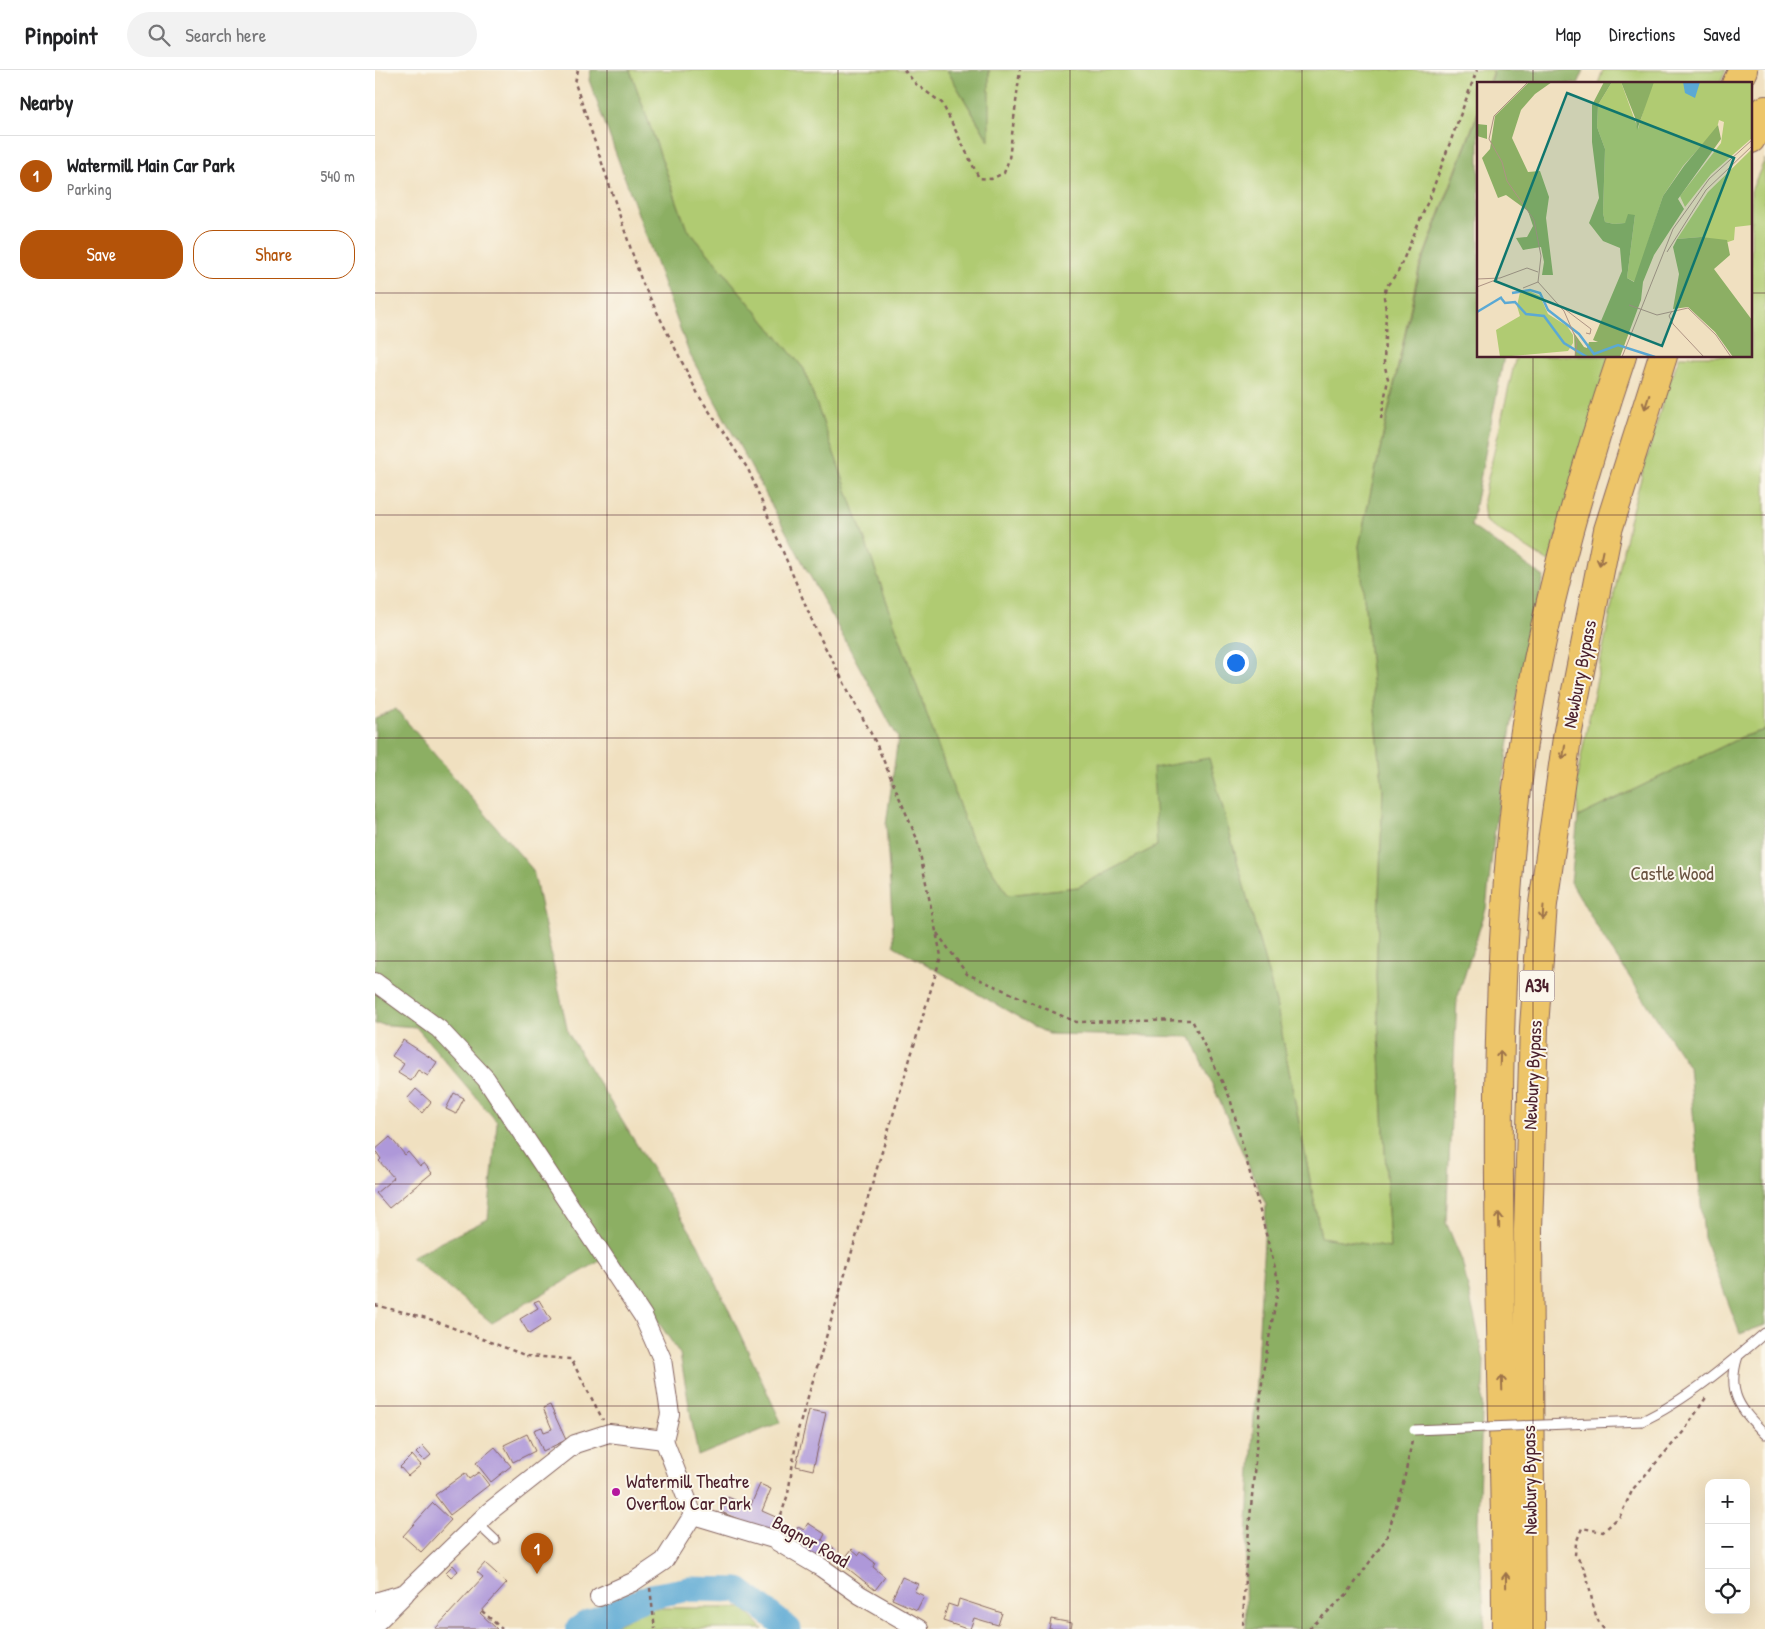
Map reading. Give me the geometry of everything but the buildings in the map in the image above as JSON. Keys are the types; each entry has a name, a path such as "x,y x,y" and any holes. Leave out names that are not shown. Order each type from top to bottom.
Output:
{"highway":[{"path":"1737,82 1743,70"},
{"path":"1753,135 1765,110"},
{"name":"Newbury Bypass","path":"1506,1629 1499,1116 1501,1010 1512,843 1521,756 1553,594 1589,460 1621,358"},
{"name":"Newbury Bypass","path":"1531,1629 1527,1230 1534,1027 1543,904 1568,731 1608,530 1662,358"}],"street":[{"path":"375,982 439,1029 486,1079 643,1316 662,1359 670,1414 664,1440 693,1515 664,1561 633,1582 599,1597"},
{"path":"375,1624 477,1522 575,1444 609,1433 664,1440"},
{"name":"Bagnor Road","path":"693,1515 773,1538 860,1595 918,1629"},
{"path":"375,1602 405,1593"}],"lane":[{"path":"1414,1430 1642,1420 1662,1412 1738,1356 1765,1333"},
{"path":"1738,1356 1733,1372 1736,1398 1742,1410 1765,1434"},
{"path":"477,1522 495,1540"},
{"path":"918,1629 923,1629"}],"path":[{"path":"577,70 575,83 642,282 699,396 747,469 816,630 876,743 917,839 941,956 798,1430 788,1494 773,1538"},
{"path":"904,70 917,85 942,103 979,178 991,179 1004,173 1009,160 1020,70"},
{"path":"1381,419 1388,379 1384,363 1386,310 1384,297 1386,287 1397,272 1427,202 1477,70"},
{"path":"936,932 967,974 1076,1022 1192,1020 1230,1098 1279,1283 1263,1372 1245,1575 1243,1629"},
{"path":"375,1305 427,1318 527,1356 571,1359 609,1433"},
{"path":"1604,1629 1594,1609 1593,1596 1582,1562 1575,1554 1576,1543 1582,1528 1603,1532 1620,1516 1633,1488 1684,1431 1711,1390"},
{"path":"1309,1629 1347,1594 1386,1539 1404,1480 1414,1430"},
{"path":"648,1572 655,1629"},
{"path":"482,1611 502,1629"}],"green space":[{"path":"591,70 630,70 686,227 804,369 970,836 1008,895 1078,887 1157,846 1153,768 1209,758 1276,1003 1321,1237 1390,1248 1376,976 1383,791 1359,546 1420,268 1477,116 1477,358 1504,358 1471,526 1544,577 1515,703 1495,828 1486,909 1457,999 1446,1222 1462,1261 1484,1360 1478,1522 1485,1629 1246,1629 1245,1575 1266,1205 1191,1037 1048,1034 894,946 886,825 898,738 689,353 589,80"},
{"path":"630,70 947,70 988,140 989,70 1493,70 1489,82 1477,82 1477,114 1419,268 1359,546 1383,791 1376,976 1390,1248 1321,1237 1276,1003 1209,759 1157,846 1078,887 1008,895 970,836 804,369 686,227"},
{"path":"947,70 989,70 989,141"},
{"path":"1494,70 1584,70 1579,82 1490,82"},
{"path":"1603,70 1726,70 1721,82 1599,82"},
{"path":"1765,159 1765,730 1744,736 1578,817 1576,782 1629,521 1666,390 1679,358 1753,358 1753,186"},
{"path":"1516,358 1610,358 1549,562 1485,521 1483,500"},
{"path":"396,709 533,870 568,1033 698,1244 781,1422 698,1456 680,1354 612,1254 492,1323 411,1257 488,1219 497,1122 416,1027 375,1024 375,718"},
{"name":"Castle Wood","path":"1765,730 1765,1325 1740,1334 1704,1238 1689,1067 1603,937 1571,882 1578,817 1744,736"},
{"path":"651,1608 743,1608 763,1629 608,1629"}],"waterway":[{"path":"578,1629 585,1624 651,1596 689,1589 739,1590 789,1629"}],"place":[{"name":"Watermill Theatre Overflow Car Park","path":"616,1492"},
{"name":"Watermill Main Car Park","path":"537,1574"}]}
